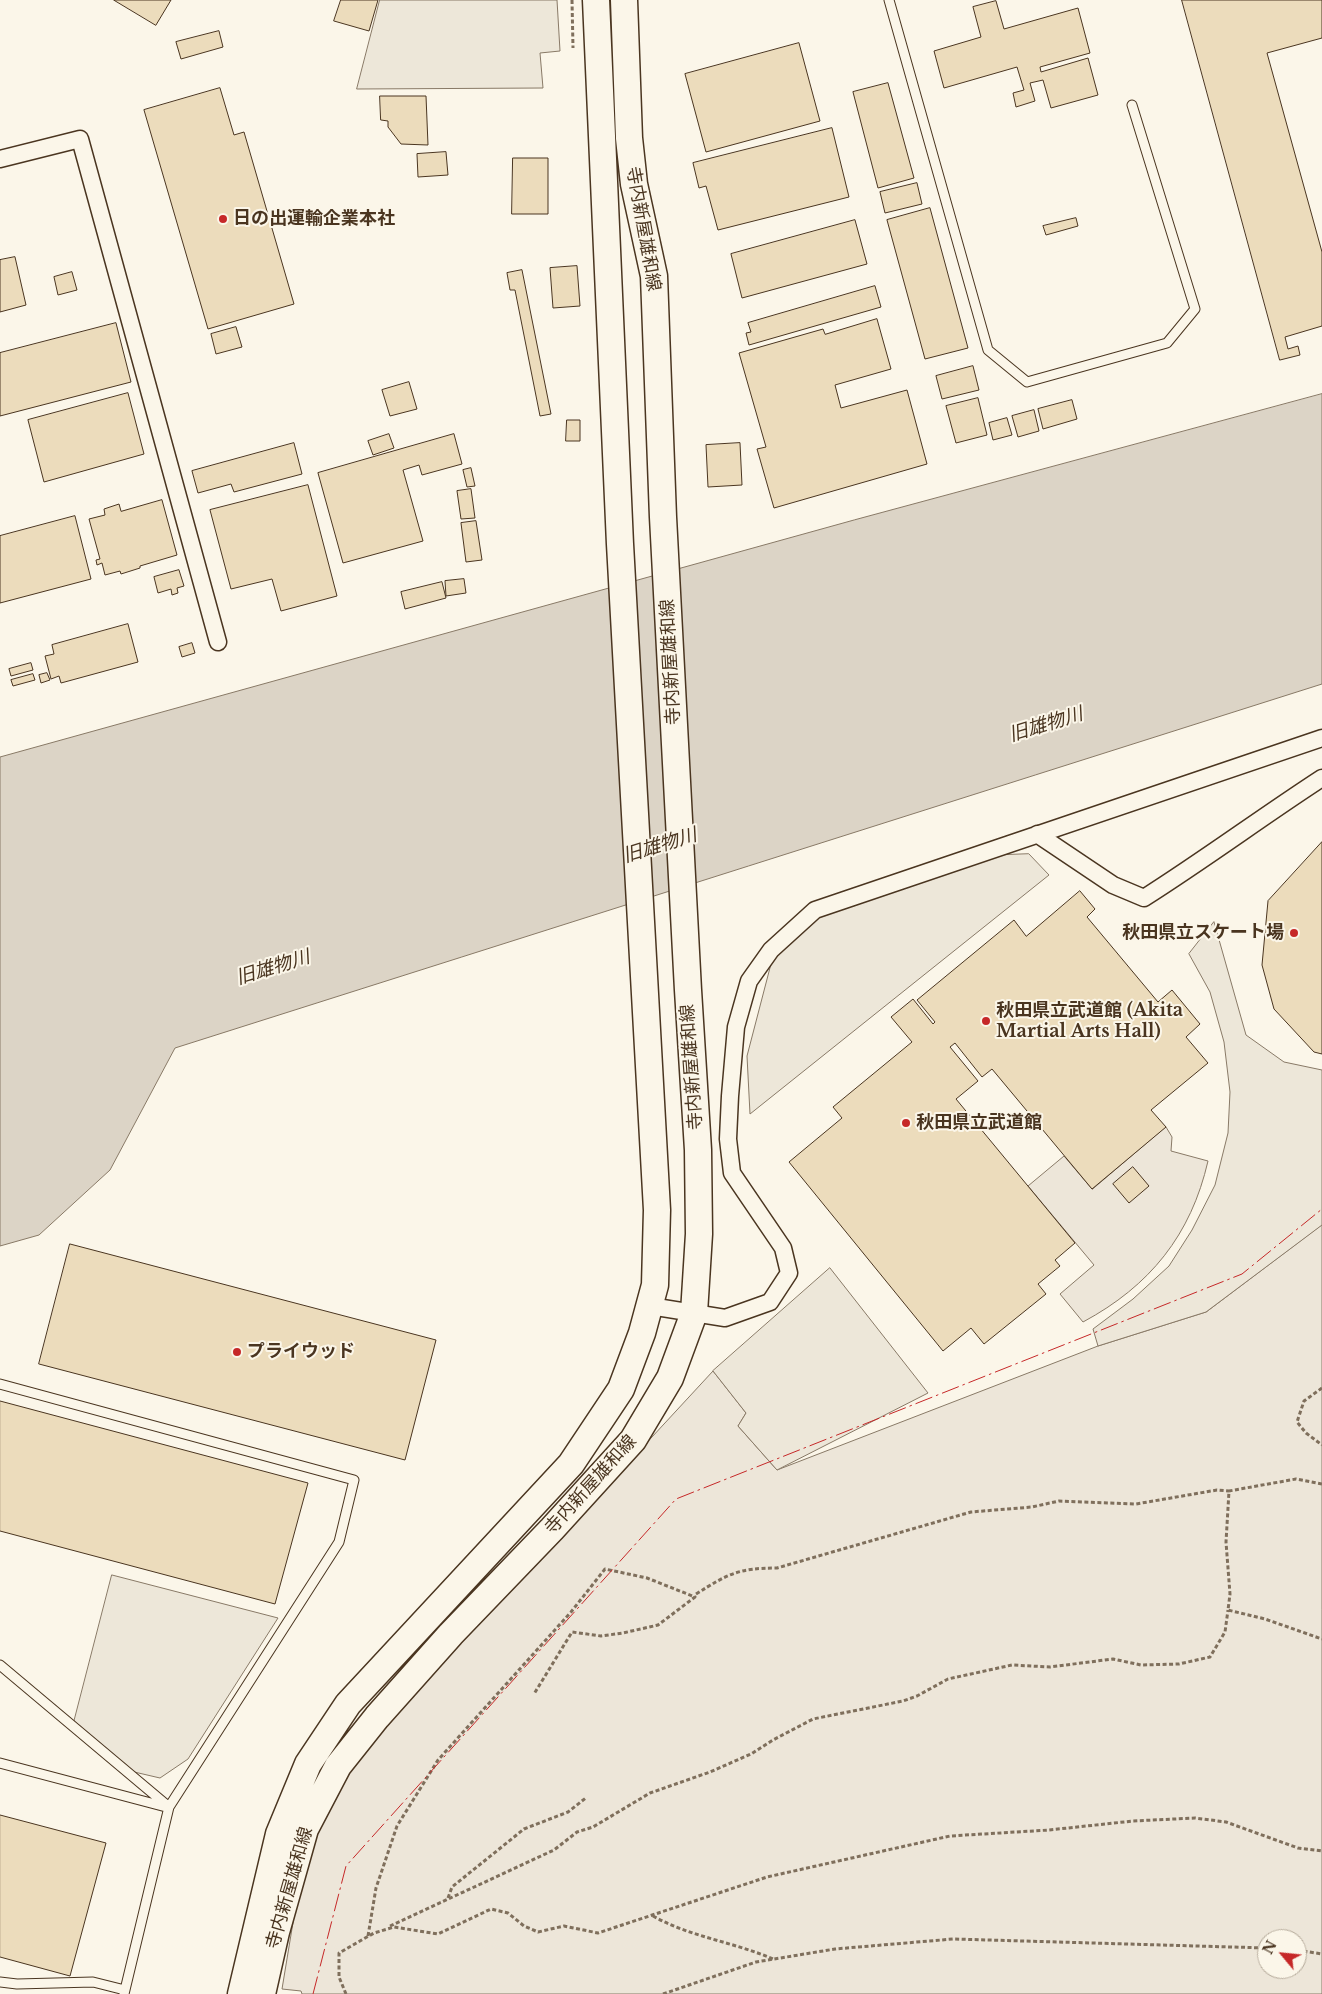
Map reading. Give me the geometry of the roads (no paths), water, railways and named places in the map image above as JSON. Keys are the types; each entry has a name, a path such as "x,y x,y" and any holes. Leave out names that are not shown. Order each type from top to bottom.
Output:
{"main road":[{"name":"寺内新屋雄和線","path":"241,1994 279,1834 308,1764 348,1704 571,1464 621,1389 642,1333 655,1285 657,1210 643,994 620,544 596,0"},
{"name":"寺内新屋雄和線","path":"262,1994 276,1932 305,1829 338,1766 377,1717 451,1634 552,1529 633,1440 670,1378 694,1313 699,1234 698,1150 663,517 654,276 634,184 629,138 624,0"}],"street":[{"path":"0,159 80,139 218,642"},
{"path":"650,1306 725,1318 770,1302 790,1273 783,1248 732,1173 728,1139 736,1026 749,981 771,950 815,910 1322,738"},
{"path":"1037,834 1113,885 1144,898 1195,866 1322,778"}],"lane":[{"path":"890,0 988,350 1027,382 1167,343 1194,309 1132,105"},
{"path":"0,1384 354,1480 340,1542 273,1643 169,1807 125,1992 93,1982 17,1984 0,1982"},
{"path":"0,1665 169,1807"},
{"path":"0,1763 169,1807"}],"water":[{"name":"旧雄物川","path":"1322,394 1322,684 175,1048 110,1170 39,1235 0,1246 0,757 854,520"}],"place":[{"name":"日の出運輸企業本社","path":"223,219"},
{"name":"秋田県立スケート場","path":"1294,933"},
{"name":"秋田県立武道館 (Akita Martial Arts Hall)","path":"986,1021"},
{"name":"秋田県立武道館","path":"906,1123"},
{"name":"プライウッド","path":"237,1352"}]}
